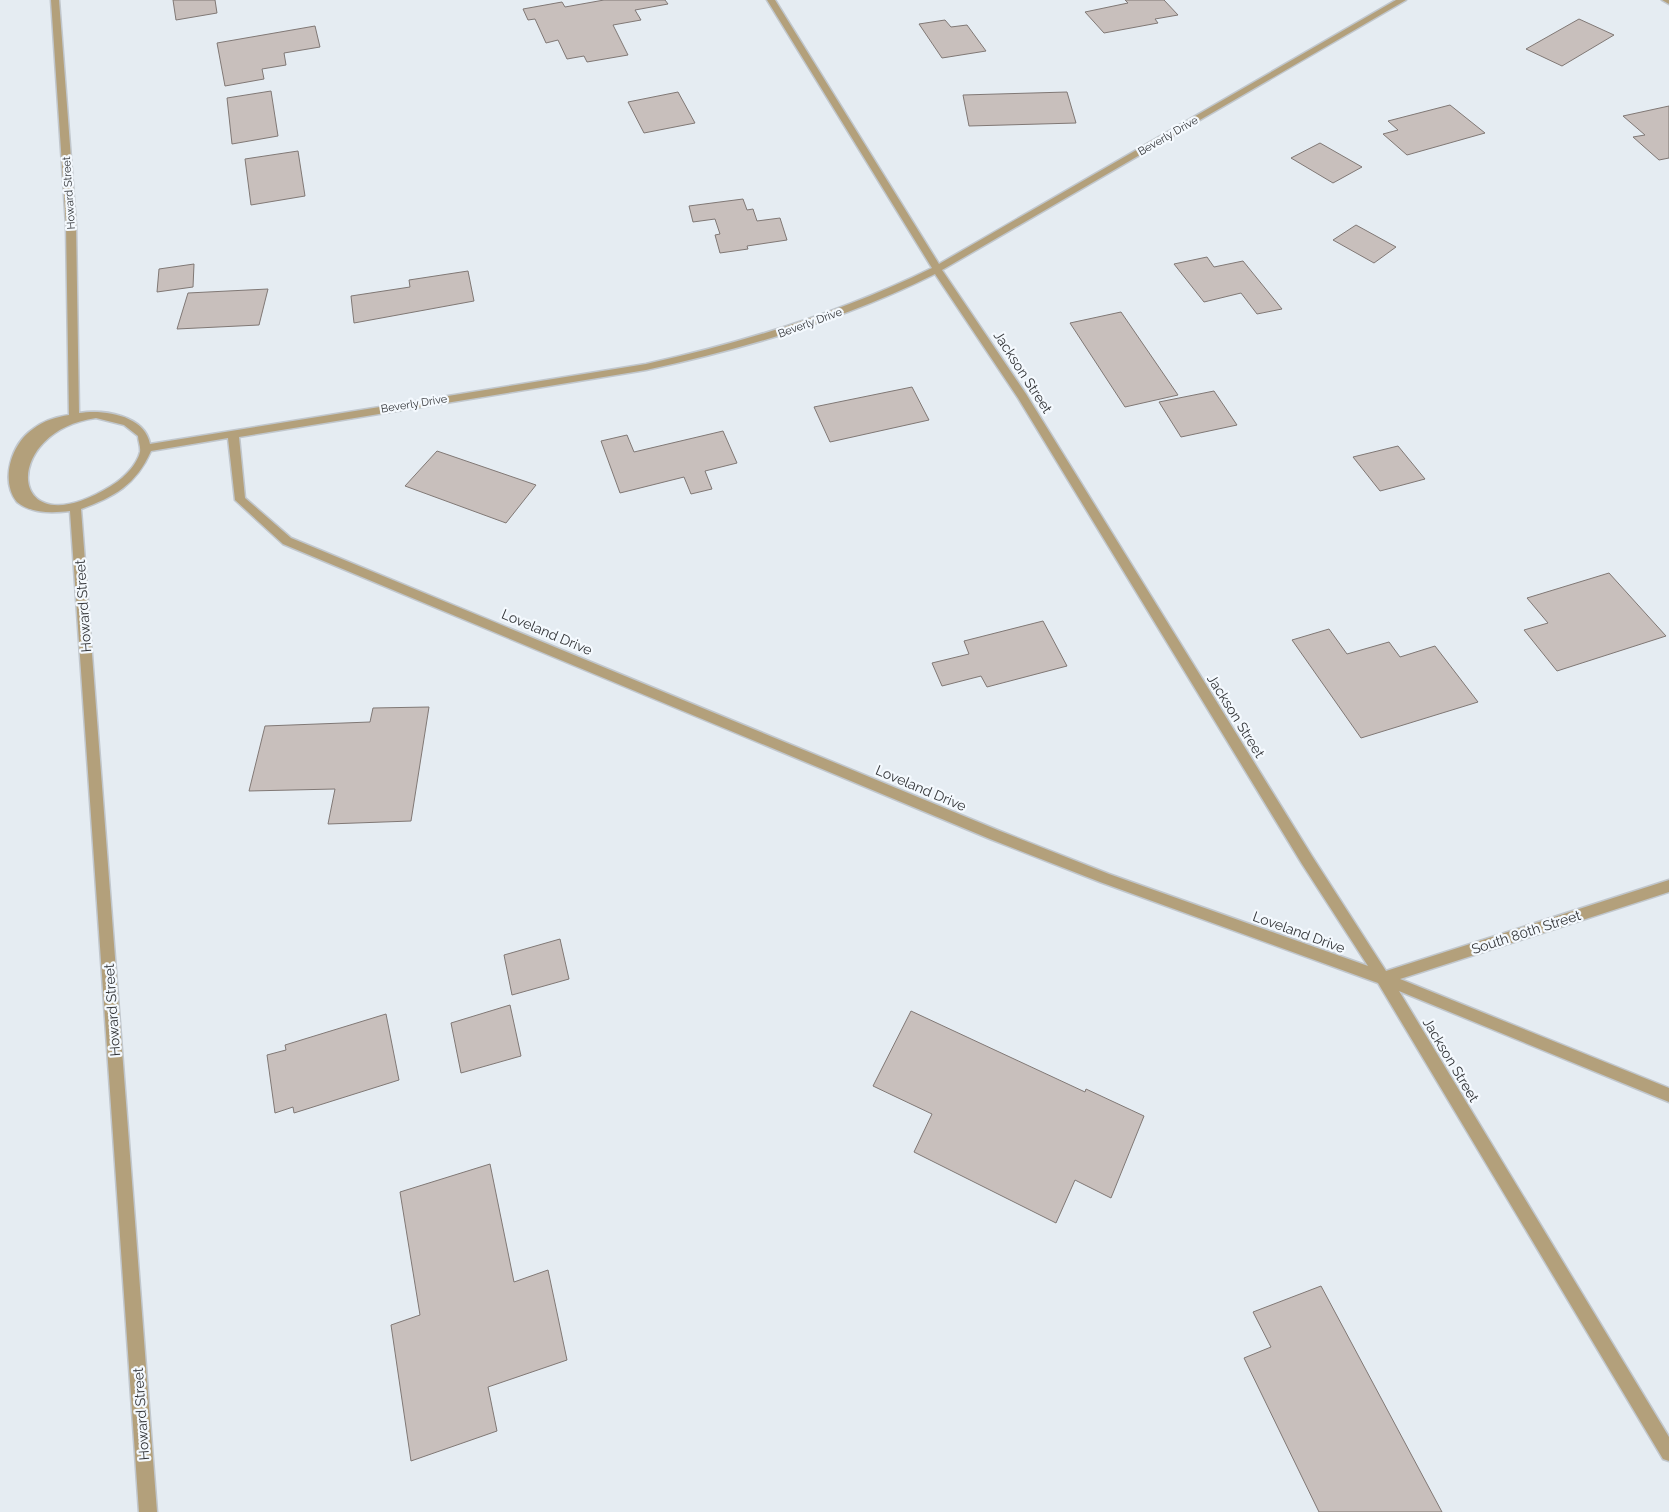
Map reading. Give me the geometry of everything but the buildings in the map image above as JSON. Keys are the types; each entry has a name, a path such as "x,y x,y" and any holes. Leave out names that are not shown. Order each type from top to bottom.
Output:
{"street":[{"name":"Howard Street","path":"55,0 71,225 74,416"},
{"name":"Jackson Street","path":"771,0 937,268 1022,396 1302,852 1383,978 1554,1259 1669,1453"},
{"name":"Beverly Drive","path":"146,448 646,367 714,353 810,324 902,287 937,268 1402,0"},
{"path":"96,414 116,417 133,423 143,434 146,448 143,462 133,477 123,486 98,500 76,508 52,510 31,506 15,498 6,486 2,471 9,457 20,444 54,422 74,416 96,414"},
{"name":"Loveland Drive","path":"233,434 240,500 287,541 995,835 1105,878 1383,978 1669,1095"},
{"name":"Howard Street","path":"76,508 148,1512"},
{"name":"South 80th Street","path":"1383,978 1669,886"}]}
